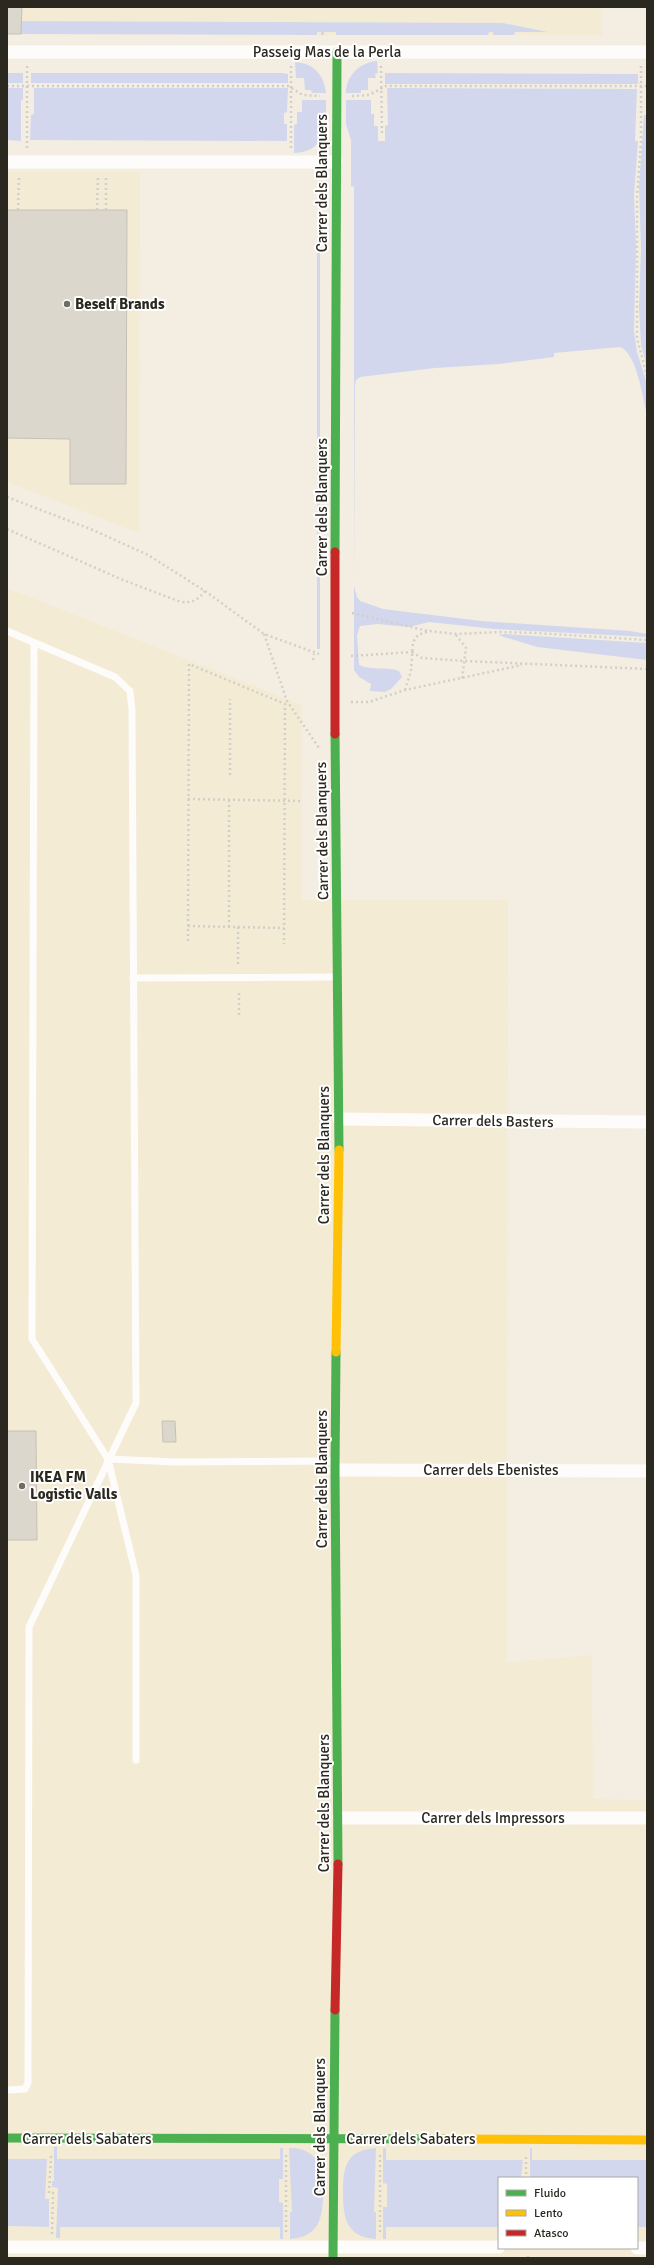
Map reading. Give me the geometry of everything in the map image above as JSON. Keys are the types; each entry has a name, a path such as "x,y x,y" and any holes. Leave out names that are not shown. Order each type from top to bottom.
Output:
{"street":[{"name":"Passeig Mas de la Perla","path":"7,52 337,52 644,57"},
{"name":"Carrer dels Blanquers","path":"333,2253 333,2139 339,1818 335,1466 339,1119 335,762 337,52"},
{"path":"7,162 336,162"},
{"name":"Carrer dels Basters","path":"339,1119 647,1122"},
{"name":"Carrer dels Ebenistes","path":"335,1466 647,1471"},
{"name":"Carrer dels Impressors","path":"339,1818 647,1818"},
{"name":"Carrer dels Sabaters","path":"7,2138 647,2140"},
{"path":"7,2246 333,2253 498,2247"}],"lane":[{"path":"7,631 86,663 115,677 130,691 132,710 136,1403 29,1627 28,2083 25,2089 7,2090"},
{"path":"34,643 32,1339 108,1459 136,1575 136,1760"},
{"path":"134,978 338,977"},
{"path":"108,1459 335,1466"}],"path":[{"path":"644,57 641,86 641,142 637,196 637,338 647,376"},
{"path":"27,61 27,153"},
{"path":"381,61 382,133"},
{"path":"291,153 292,62"},
{"path":"7,86 288,86 303,95 326,97"},
{"path":"346,96 370,95 386,86 647,86"},
{"path":"18,210 19,175"},
{"path":"97,210 98,176"},
{"path":"106,176 106,210"},
{"path":"7,497 130,546 205,591 264,634 314,654 313,660"},
{"path":"7,529 123,580 181,602 191,603 198,600 205,591"},
{"path":"352,613 429,631 456,634 500,632 647,640"},
{"path":"405,690 411,671 413,642 418,635 429,631"},
{"path":"264,634 287,701 316,746 335,762"},
{"path":"456,634 466,648 462,679"},
{"path":"352,656 412,652 422,658 647,669"},
{"path":"188,940 189,664 285,704 284,944"},
{"path":"335,702 369,702 405,690 462,679 526,664"},
{"path":"230,700 230,775"},
{"path":"188,799 230,801 302,801"},
{"path":"229,927 230,801"},
{"path":"188,926 284,928"},
{"path":"238,927 238,966"},
{"path":"238,1015 239,991"},
{"path":"286,2148 286,2239"},
{"path":"380,2148 380,2239"},
{"path":"51,2155 48,2193 53,2193 52,2238"},
{"path":"526,2156 526,2177"}],"shaded area":[{"path":"7,7 601,7 602,35 7,34"},
{"path":"7,21 503,23 548,32 515,32 514,35 493,35 493,32 489,32 488,35 336,35 336,32 324,32 324,35 321,35 321,32 317,32 317,35 21,34 21,27 7,27"},
{"path":"377,61 378,73 375,74 376,78 368,78 368,90 361,90 361,93 346,93 347,86 352,75 365,64"},
{"path":"295,62 308,65 317,71 323,81 326,93 312,93 311,90 305,90 304,78 296,78"},
{"path":"7,73 23,73 23,83 7,83"},
{"path":"31,73 282,73 288,74 288,83 31,83"},
{"path":"385,73 638,74 638,84 385,84"},
{"path":"7,88 23,88 23,100 21,100 21,141 7,140"},
{"path":"34,88 288,88 287,112 284,113 284,124 287,124 287,141 30,140 31,115 34,114"},
{"path":"387,88 637,89 635,141 638,141 634,196 636,246 634,331 637,352 647,384 647,416 635,367 626,351 620,347 554,353 554,357 499,364 435,368 360,377 356,380 355,384 354,586 354,187 351,186 351,140 346,124 346,100 371,100 371,114 374,114 374,126 378,126 378,141 385,141 385,126 388,125"},
{"path":"302,100 326,100 325,127 319,142 313,148 294,153 294,125 297,124 297,112 302,112"},
{"path":"644,115 647,115 647,368 641,344 639,308 641,249 639,186"},
{"name":"Beself Brands","path":"7,172 140,172 139,533 7,482"},
{"path":"317,230 320,230 320,649 317,649"},
{"path":"354,586 357,597 360,601 383,609 481,621 630,631 647,634 647,637 495,629 429,622 409,627 377,624 360,626 357,635 359,665 368,668 399,671 402,677 391,689 385,692 370,691 371,684 359,677 354,670"},
{"path":"7,588 302,705 302,900 508,900 507,1662 592,1655 593,1799 647,1800 647,2258 7,2258"},
{"path":"505,634 647,643 647,660 537,647 498,635"},
{"path":"54,2147 57,2147 57,2159 280,2159 280,2148 283,2148 283,2179 279,2179 279,2202 283,2203 283,2239 280,2239 280,2227 60,2227 60,2238 56,2238 58,2188 52,2187 52,2181 54,2181"},
{"path":"289,2148 307,2151 313,2155 320,2168 323,2184 322,2210 317,2225 307,2234 290,2239 290,2212 292,2212"},
{"path":"376,2148 374,2212 376,2212 376,2239 366,2238 359,2235 349,2225 344,2211 343,2184 346,2168 352,2156 366,2149"},
{"path":"383,2148 386,2148 386,2160 523,2160 521,2177 498,2177 498,2227 386,2227 386,2239 383,2239 383,2207 387,2207 387,2184 383,2183"},
{"path":"530,2148 532,2148 532,2160 647,2160 647,2227 638,2227 638,2177 530,2177"},
{"path":"7,2159 47,2159 45,2199 49,2199 49,2227 7,2226"}],"building":[{"path":"7,7 22,7 21,34 7,34"},
{"name":"Beself Brands","path":"7,210 127,210 126,484 70,484 70,439 7,438"},
{"path":"162,1421 175,1421 176,1442 163,1442"},
{"name":"IKEA FM Logistic Valls","path":"7,1431 36,1431 37,1540 7,1540"}],"traffic: fast":[{"path":"335,552 337,52"},
{"path":"335,734 339,1150"},
{"path":"336,1352 335,1470 338,1864"},
{"path":"333,2258 335,2010"},
{"path":"7,2138 444,2139"}],"traffic: slow":[{"path":"336,1352 339,1150"},
{"path":"444,2139 647,2140"}],"traffic: jam":[{"path":"335,552 335,734"},
{"path":"335,2010 338,1864"}],"place":[{"name":"Beself Brands","path":"67,304"},
{"name":"IKEA FM Logistic Valls","path":"22,1486"}]}
